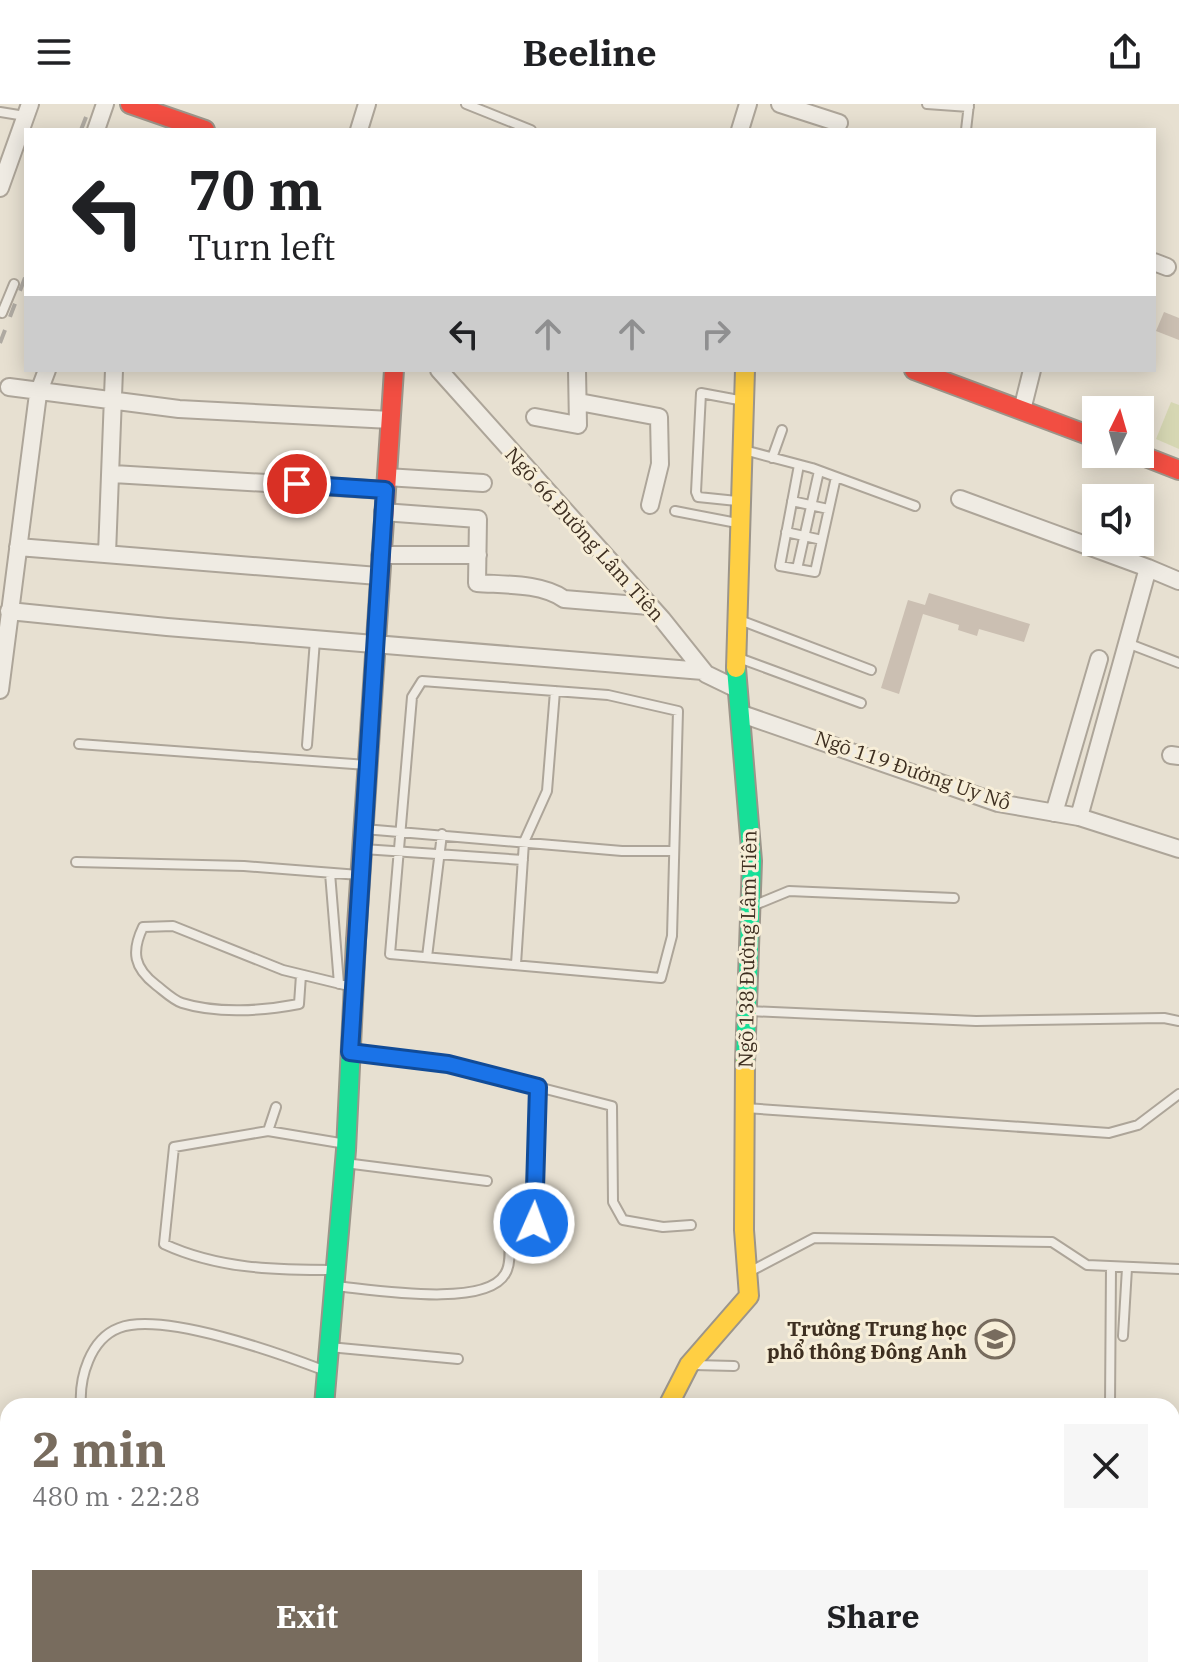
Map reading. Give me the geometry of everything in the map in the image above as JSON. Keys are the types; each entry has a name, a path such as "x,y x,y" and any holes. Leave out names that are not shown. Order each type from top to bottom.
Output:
{"street":[{"path":"97,128 105,104"},
{"path":"130,104 199,128"},
{"path":"360,128 367,104"},
{"path":"741,128 748,104"},
{"path":"780,104 839,123"},
{"path":"0,188 28,110"},
{"path":"0,690 38,394 46,372"},
{"path":"107,554 113,474 114,372"},
{"path":"325,1398 345,1154 350,1052 346,986 360,875 394,372"},
{"name":"Ngõ 66 Đường Lâm Tiên","path":"441,372 703,671 737,689"},
{"path":"535,417 578,425 579,383 574,377 576,372"},
{"name":"Ngõ 138 Đường Lâm Tiên","path":"672,1398 689,1365 749,1296 744,1108 752,861 735,656 745,372"},
{"path":"1022,410 1032,372"},
{"path":"933,373 1082,433"},
{"path":"9,387 38,394 113,402 391,420"},
{"path":"579,402 659,417 660,464 650,505"},
{"path":"1154,460 1179,470"},
{"path":"113,474 385,484 483,483"},
{"path":"960,499 1179,581"},
{"path":"383,512 478,519 477,583 555,593 564,599 649,606"},
{"path":"18,547 378,576"},
{"path":"380,555 478,555"},
{"path":"1079,817 1148,568"},
{"path":"9,611 315,640 703,671"},
{"path":"1054,813 1099,659"},
{"name":"Ngõ 119 Đường Uy Nỗ","path":"739,713 998,803 1079,817 1179,849"}],"lane":[{"path":"466,104 526,128"},
{"path":"927,104 969,106 966,128"},
{"path":"0,112 28,110"},
{"path":"1,314 14,284"},
{"path":"742,502 698,497 696,492 701,393 744,401"},
{"path":"772,458 782,430"},
{"path":"743,450 819,471 915,506"},
{"path":"799,465 780,566 815,572 836,477"},
{"path":"797,569 819,471"},
{"path":"792,501 828,509"},
{"path":"675,511 741,524"},
{"path":"786,532 822,540"},
{"path":"736,619 871,670"},
{"path":"307,745 315,640"},
{"path":"1126,643 1179,663"},
{"path":"735,656 861,703"},
{"path":"422,681 608,695 678,711 672,936 661,978 390,954 400,831 412,697 422,681"},
{"path":"516,964 524,842 547,791 555,691"},
{"path":"79,744 367,765"},
{"path":"363,829 622,851 674,851"},
{"path":"427,957 442,834"},
{"path":"362,849 523,860"},
{"path":"76,862 244,866 360,875"},
{"path":"301,975 299,1004 258,1009 179,1003 140,973 133,947 143,927 173,926 301,975 346,986 330,873"},
{"path":"750,907 789,891 954,898"},
{"path":"747,1011 976,1021 1164,1018 1179,1021"},
{"path":"350,1052 448,1064 612,1106 613,1202 623,1220 663,1227 691,1225"},
{"path":"534,1223 538,1087"},
{"path":"744,1108 1109,1133 1138,1125 1179,1094"},
{"path":"268,1131 276,1107"},
{"path":"487,1181 345,1154 268,1131 174,1147 164,1244 196,1259 444,1295 490,1286 500,1281 507,1269 509,1231"},
{"path":"747,1273 814,1238 1052,1242 1087,1265 1179,1269"},
{"path":"1110,1398 1111,1267"},
{"path":"1123,1336 1127,1268"},
{"path":"80,1398 79,1389 88,1361 100,1343 120,1328 158,1326 245,1341 327,1371"},
{"path":"329,1347 458,1359"},
{"path":"689,1365 734,1366"}],"green space":[{"path":"1171,402 1179,405 1179,449 1156,439"}],"building":[{"path":"1164,312 1179,318 1179,340 1156,331"},
{"path":"929,593 1030,624 1024,642 979,629 977,636 958,630 959,625 923,614 899,694 881,688 908,600 925,605"}],"railway":[{"path":"82,128 91,104"},
{"path":"0,343 24,280"}],"traffic: fast":[{"path":"736,668 752,861 745,1063"},
{"path":"325,1398 346,1150 356,941"}],"traffic: slow":[{"path":"736,668 745,372"},
{"path":"672,1398 689,1365 749,1296 744,1230 745,1063"}],"traffic: jam":[{"path":"130,104 199,128"},
{"path":"356,941 394,372"},
{"path":"919,372 1082,433"},
{"path":"1154,460 1179,470"}],"place":[{"name":"Trường Trung học phổ thông Đông Anh","path":"995,1339"}],"route":[{"path":"297,484 385,490 350,1052 448,1064 538,1087 534,1223"}]}
